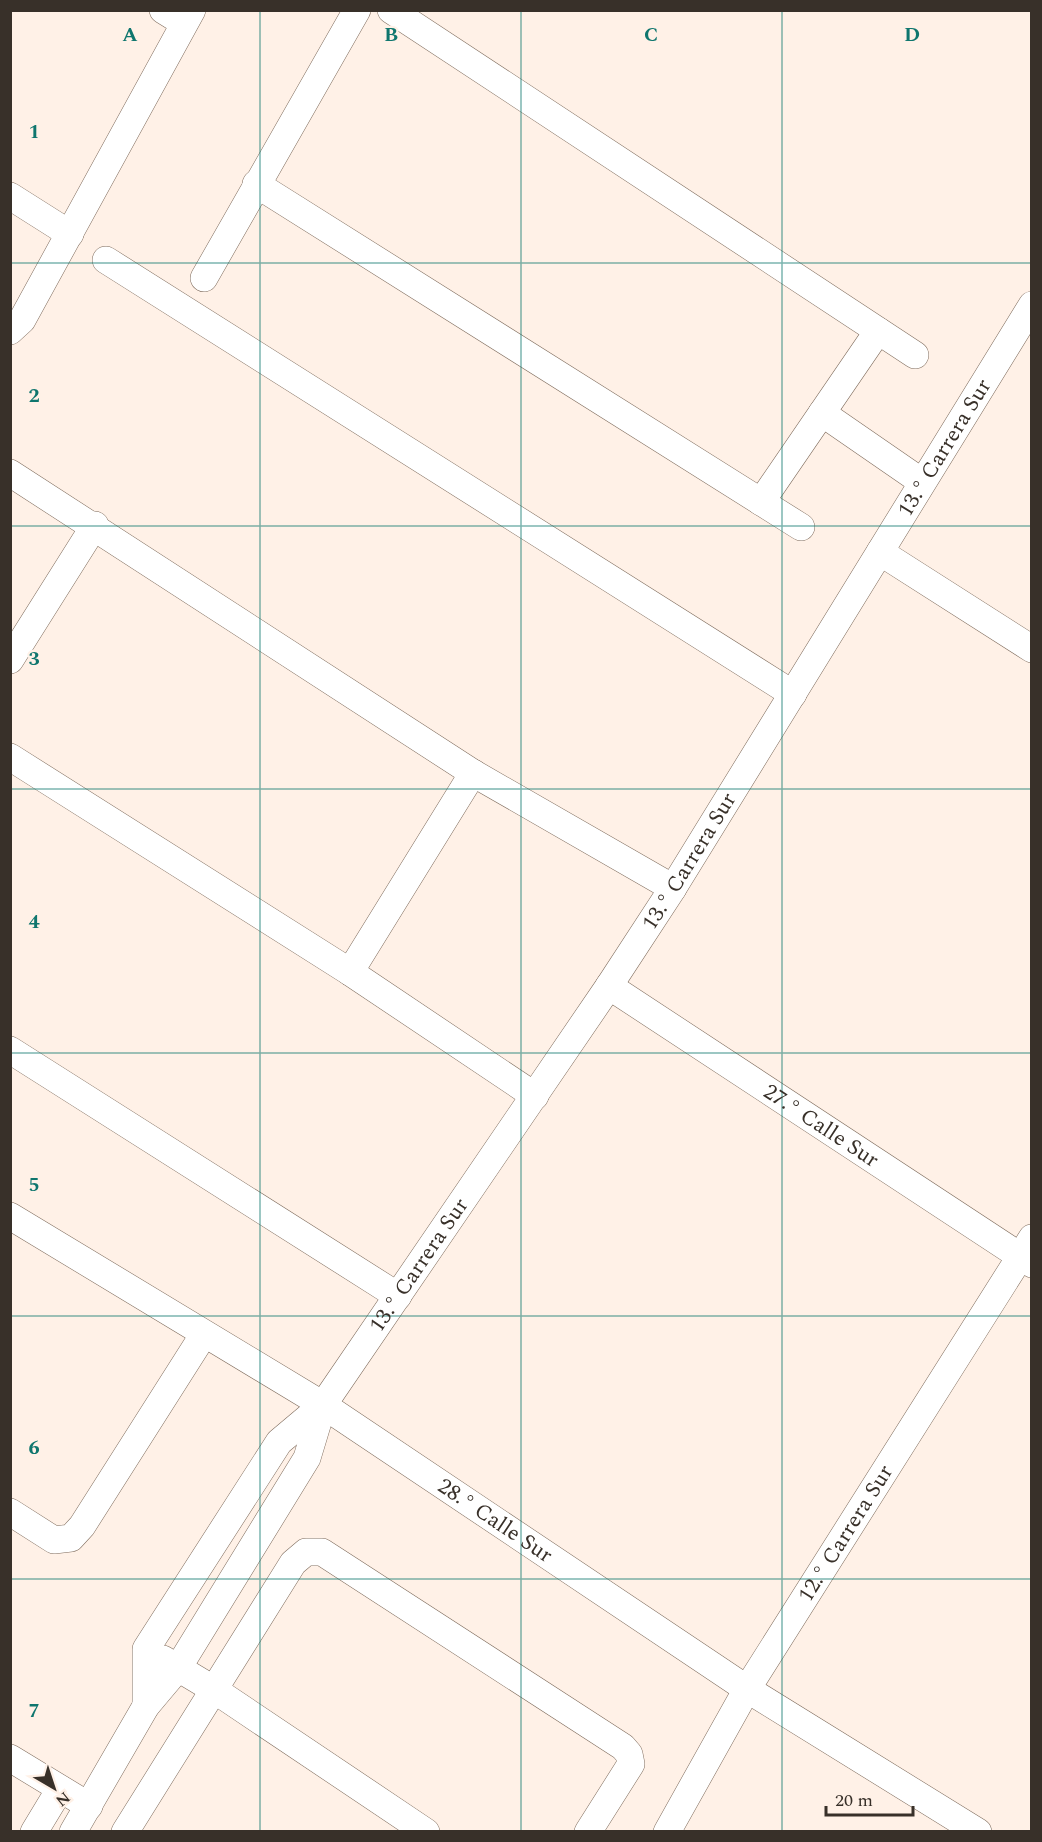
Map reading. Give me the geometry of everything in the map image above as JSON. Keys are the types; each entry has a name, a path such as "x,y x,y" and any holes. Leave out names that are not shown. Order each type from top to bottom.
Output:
{"street":[{"path":"204,278 357,10"},
{"path":"391,10 915,355"},
{"path":"10,332 22,320 70,234 179,15"},
{"path":"256,184 801,527"},
{"path":"10,196 70,234"},
{"path":"105,260 793,694"},
{"name":"13.° Carrera Sur","path":"323,1405 535,1096 673,888 1032,305"},
{"path":"761,502 878,331"},
{"path":"822,413 922,482"},
{"path":"10,473 95,525 473,773 673,888"},
{"path":"10,660 95,525"},
{"path":"880,552 1032,649"},
{"path":"10,757 350,972 535,1096"},
{"path":"350,972 473,773"},
{"name":"27.° Calle Sur","path":"609,986 1028,1253"},
{"path":"10,1050 398,1296"},
{"name":"28.° Calle Sur","path":"10,1216 323,1405 747,1689 978,1832"},
{"name":"12.° Carrera Sur","path":"667,1832 747,1689 1028,1253"},
{"path":"10,1512 54,1540 71,1538 82,1526 204,1334"},
{"path":"146,1706 146,1649 279,1442 323,1405"},
{"path":"73,1832 146,1706 177,1668 307,1458 323,1405"},
{"path":"125,1832 293,1563 306,1552 322,1552 623,1747 630,1754 631,1764 588,1832"},
{"path":"146,1649 213,1689 426,1832"},
{"path":"10,1758 88,1806"},
{"path":"34,1832 60,1790"}]}
